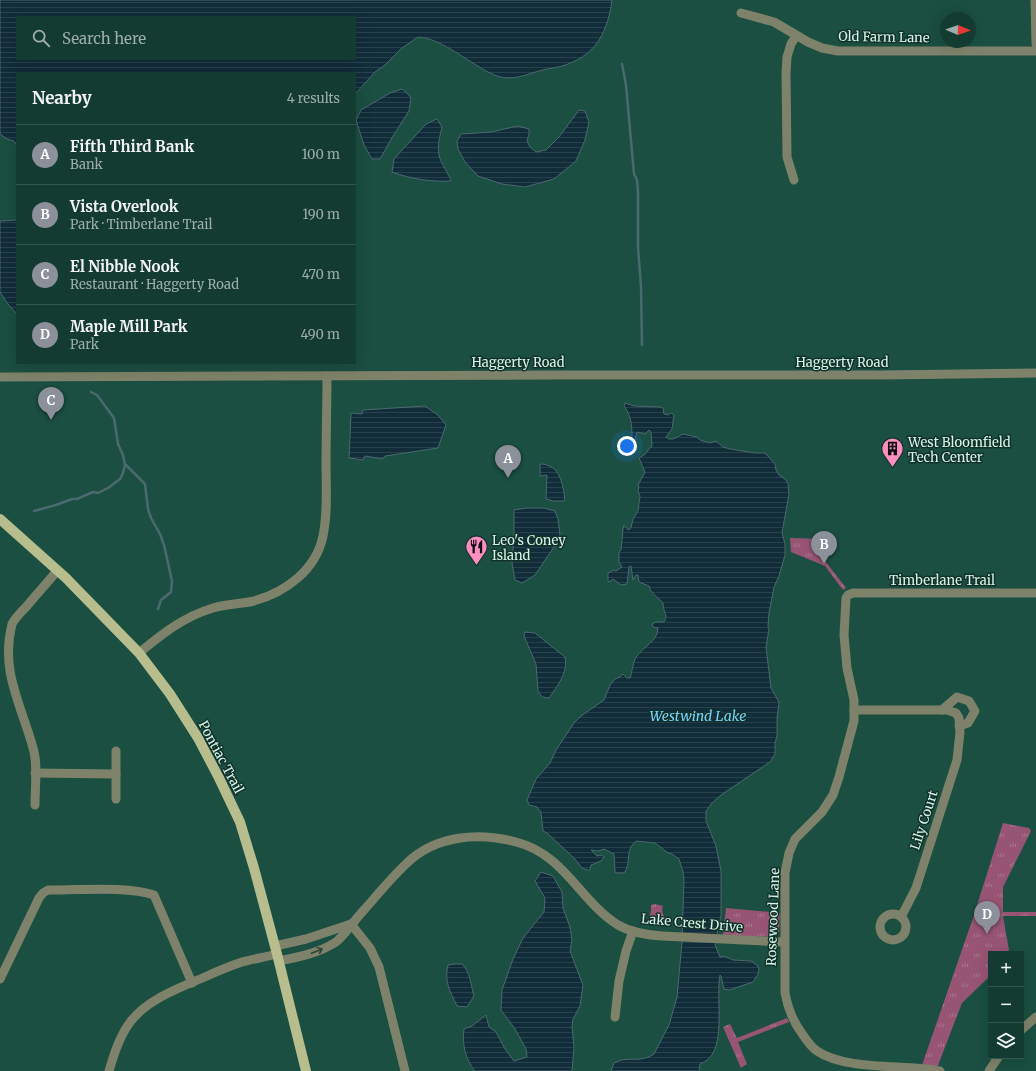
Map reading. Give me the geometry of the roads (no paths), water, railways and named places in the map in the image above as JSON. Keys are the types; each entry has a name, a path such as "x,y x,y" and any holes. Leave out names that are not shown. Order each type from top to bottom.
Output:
{"main road":[{"name":"Pontiac Trail","path":"0,519 57,571 139,654 170,694 198,738 220,778 240,822 277,954 306,1071"}],"street":[{"path":"1034,0 1036,44"},
{"name":"Old Farm Lane","path":"741,13 774,22 808,42 822,48 838,51 1036,50"},
{"path":"794,180 787,157 786,73 787,57 791,44 796,36"},
{"name":"Haggerty Road","path":"0,377 866,376 1036,373"},
{"path":"139,654 183,619 213,608 254,601 276,594 289,586 302,574 316,555 323,537 326,512 327,376"},
{"path":"35,805 33,748 5,672 3,658 6,640 13,622 57,571"},
{"name":"Timberlane Trail","path":"848,595 853,593 1036,593"},
{"name":"Rosewood Lane","path":"848,595 846,598 845,607 844,635 847,668 854,700 854,721 839,777 832,795 822,812 795,839 789,853 785,873 784,942 785,993 787,1006 799,1030 817,1051 825,1057 851,1065 874,1068 926,1069 940,1071"},
{"path":"854,710 953,711 959,718 959,726 968,723 975,711 969,700 957,698 942,710"},
{"name":"Lily Court","path":"901,917 916,888 957,760 959,726"},
{"path":"116,751 116,799"},
{"path":"35,773 116,774"},
{"name":"Lake Crest Drive","path":"277,954 305,956 326,948 338,941 379,892 408,862 421,852 435,845 449,840 472,836 504,839 525,844 540,852 555,863 606,916 619,925 633,931 646,935 784,942"},
{"path":"0,979 34,908 43,893 48,890 117,890 138,891 154,895 192,983"},
{"path":"109,1071 112,1057 132,1020 162,997 241,962 277,954 306,939 351,924 370,948 379,966 405,1071"},
{"path":"615,1017 619,981 626,951 633,931"},
{"path":"1024,1027 1036,1017"},
{"path":"989,1071 997,1059"}],"water":[{"path":"0,0 612,0 608,21 600,39 587,53 565,65 513,78 497,76 438,42 418,37 402,48 385,65 375,72 356,93 356,72 16,72 16,144 14,141 7,139 0,134"},
{"path":"402,89 411,98 409,111 380,159 372,159 364,145 356,120 361,110 390,93"},
{"path":"579,110 585,111 589,122 585,140 576,161 554,179 525,187 502,184 478,176 465,162 458,149 457,141 461,134 491,132 518,126 529,129 527,141 530,147 536,152 546,150 559,137"},
{"path":"437,119 442,127 438,152 441,162 451,181 421,180 392,172 394,159 426,124"},
{"path":"16,220 16,313 0,292 0,221"},
{"name":"Westwind Lake","path":"625,403 634,406 661,407 663,408 664,414 668,415 671,413 674,415 672,429 666,437 669,439 673,439 683,434 697,437 700,440 710,443 716,441 723,447 730,449 765,453 775,464 779,475 788,483 789,494 782,533 785,544 785,555 774,587 769,613 769,629 766,647 771,688 779,702 775,754 770,762 721,795 706,811 706,821 716,846 721,871 721,915 715,945 720,957 724,956 733,960 751,961 757,965 759,969 753,982 729,990 724,989 720,975 718,1038 715,1050 709,1059 700,1064 699,1071 611,1071 614,1063 619,1061 649,1057 654,1054 669,1025 677,997 682,942 684,879 679,859 655,843 636,841 630,849 628,865 624,873 615,872 614,854 604,849 598,851 591,850 597,856 602,855 604,857 601,861 591,865 590,870 587,870 582,868 574,858 543,831 541,812 537,807 529,805 527,800 536,779 550,763 556,750 574,723 581,716 604,700 610,685 615,679 623,674 627,678 630,678 635,659 656,637 658,628 653,627 652,624 656,622 664,622 666,619 663,603 653,593 649,586 639,582 638,575 636,575 633,580 631,566 629,567 627,584 621,585 613,579 609,582 608,581 608,573 614,570 616,571 622,567 619,562 619,552 621,550 623,529 624,525 628,530 631,528 633,519 638,511 640,496 638,485 645,472 639,458 652,446 651,432 649,430 645,434 637,432 632,446 631,425 629,415 624,406"},
{"path":"425,406 438,415 446,425 438,448 385,456 383,459 365,456 363,460 349,458 351,413 362,414 363,410"},
{"path":"540,464 552,467 556,471 563,488 565,501 553,501 546,499 547,475 540,476"},
{"path":"544,508 555,511 558,519 560,534 556,544 535,575 522,583 515,580 512,563 514,510"},
{"path":"525,632 535,633 565,657 566,663 564,674 549,698 542,697 538,691 536,664 524,636"},
{"path":"541,872 553,876 562,892 563,908 570,927 572,940 570,951 583,985 580,1006 573,1019 572,1026 574,1048 572,1071 475,1071 465,1051 463,1040 464,1029 472,1026 486,1015 489,1027 496,1032 505,1049 514,1061 527,1057 526,1049 515,1029 501,1010 502,990 513,959 523,938 544,912 545,898 535,881"},
{"path":"462,964 465,967 470,979 474,996 467,1007 457,1006 448,986 448,965"}],"waterway":[{"path":"622,64 626,85 634,174 637,180 638,192 638,247 641,287 642,345"},
{"path":"34,511 72,499 77,499 93,492 98,493 120,479 123,473 125,465 123,455 118,444 114,418 97,395 91,392"},
{"path":"126,465 145,484 148,509 164,545 172,581 171,592 161,600 158,609"}],"place":[{"name":"El Nibble Nook","path":"51,420"},
{"name":"West Bloomfield Tech Center","path":"893,468"},
{"name":"Fifth Third Bank","path":"508,478"},
{"name":"Vista Overlook","path":"824,564"},
{"name":"Leo's Coney Island","path":"476,566"},
{"name":"Maple Mill Park","path":"987,934"}]}
